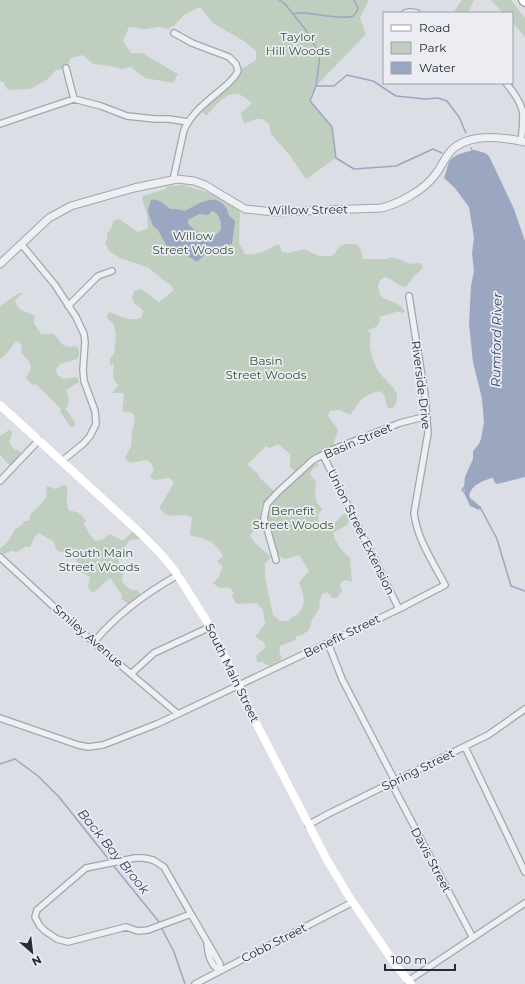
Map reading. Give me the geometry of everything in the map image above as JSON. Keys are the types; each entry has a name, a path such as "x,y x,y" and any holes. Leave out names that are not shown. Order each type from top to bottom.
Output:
{"main road":[{"name":"South Main Street","path":"0,405 146,539 178,575 210,627 255,721 308,825 335,873 353,902 409,983"}],"street":[{"path":"173,180 184,130 188,122 235,77 238,71 236,64 229,57 192,43 174,33"},
{"path":"66,68 74,99"},
{"path":"507,84 516,95 522,108 524,116 523,142"},
{"path":"0,124 74,99 101,106 127,116 188,122"},
{"name":"Willow Street","path":"0,264 22,245 49,218 71,206 134,188 177,179 194,181 205,185 246,208 262,211 275,212 381,208 398,202 426,184 436,175 448,154 460,144 471,140 485,138 502,138 523,142"},
{"path":"22,245 55,285 84,334 84,381 95,411 96,424 94,430 87,439 62,461"},
{"path":"68,306 98,276 112,271"},
{"name":"Riverside Drive","path":"409,296 427,416 428,432 414,518 422,541 446,584 444,585"},
{"name":"Basin Street","path":"276,560 264,518 267,504 278,492 304,468 323,454 400,423 427,416"},
{"path":"0,481 39,440"},
{"name":"Union Street Extension","path":"323,454 399,609"},
{"name":"Smiley Avenue","path":"0,558 94,642 178,714"},
{"path":"94,642 116,618 128,608 162,584 178,575"},
{"name":"Benefit Street","path":"0,718 78,745 88,747 103,745 157,724 239,686 399,609 444,585"},
{"path":"131,674 154,653 210,627"},
{"name":"Davis Street","path":"328,643 342,678 396,781 393,785 395,790 473,938"},
{"name":"Spring Street","path":"308,825 488,735 525,709"},
{"path":"465,747 525,872"},
{"path":"191,914 161,926 142,931 126,927 64,942 44,931 35,917 37,910 86,868 136,858 153,860 159,863 169,874 207,943 213,950 220,964 220,971"},
{"name":"Cobb Street","path":"195,984 353,902"},
{"path":"409,983 525,903"}],"green space":[{"name":"Taylor Hill Woods","path":"0,0 369,0 360,18 366,34 316,86 310,100 332,127 336,158 306,179 288,153 271,134 269,124 262,119 256,119 244,124 241,113 252,103 238,94 229,95 224,98 206,116 200,109 238,71 256,60 256,51 244,41 214,24 200,7 185,14 175,25 168,29 159,27 145,29 129,27 123,41 131,53 142,53 178,74 173,83 145,78 131,67 121,69 93,64 83,55 71,58 66,68 56,70 48,79 30,89 8,90 3,82 0,81"},
{"path":"462,0 474,0 468,12 454,12"},
{"path":"491,0 511,0 525,18 525,37 513,23 513,12 502,12"},
{"name":"Basin Street Woods","path":"184,185 213,194 240,210 239,243 245,254 259,253 279,244 282,252 289,253 305,249 315,255 326,256 334,255 338,248 343,245 350,244 358,245 363,259 387,259 391,257 412,264 421,263 423,268 414,276 406,287 385,277 380,280 378,286 380,295 386,300 396,303 405,311 403,313 397,312 379,317 380,322 376,327 368,330 371,335 370,349 375,364 380,373 396,393 396,403 392,409 387,407 384,395 380,391 365,397 350,415 340,410 330,411 328,415 338,430 333,446 310,458 295,471 290,467 290,454 278,444 270,448 266,446 248,464 274,491 262,504 259,524 250,536 256,544 271,557 265,564 265,577 273,615 280,621 289,621 299,613 303,606 304,598 299,582 309,571 299,555 285,559 277,555 268,519 270,508 288,486 317,463 319,465 312,470 310,474 316,482 315,493 317,503 323,509 318,514 319,523 324,529 334,524 342,515 346,514 350,520 347,525 333,533 336,541 344,553 350,558 352,582 346,580 342,582 340,585 342,591 337,598 332,598 327,592 322,594 319,603 320,607 312,620 309,630 302,635 297,636 295,640 280,646 279,650 281,660 270,666 262,662 257,662 256,656 265,648 264,642 255,637 265,624 263,610 257,603 237,604 232,597 234,593 230,588 219,588 213,583 218,578 223,566 217,561 223,557 218,548 211,542 190,534 192,518 183,515 168,515 159,508 174,483 170,478 154,480 150,476 154,470 151,463 146,460 130,463 125,458 131,446 135,418 132,413 122,411 124,397 123,393 113,393 118,386 113,377 114,364 110,365 110,359 114,353 116,336 114,325 106,317 109,312 130,319 138,319 142,317 143,310 134,303 132,298 134,291 141,289 159,302 174,290 171,285 149,268 120,258 110,252 105,243 107,234 112,227 113,221 119,219 138,232 148,228 147,214 142,198 143,196 163,190 168,186"},
{"path":"19,293 23,293 15,300 16,304 22,311 35,316 34,323 41,334 54,334 65,346 76,346 79,349 77,359 60,364 56,369 57,374 63,379 77,377 79,382 66,390 69,400 66,409 75,422 75,426 71,427 60,412 61,409 36,384 32,385 26,378 31,368 30,363 21,352 22,346 19,342 16,341 7,353 0,359 0,306"},
{"path":"9,430 12,432 9,442 14,449 21,453 13,463 9,465 0,455 0,436"},
{"name":"South Main Street Woods","path":"64,485 67,486 67,507 70,511 78,513 83,517 86,521 84,523 86,528 95,541 103,539 110,534 123,541 133,531 141,539 130,540 124,548 126,553 118,560 123,573 122,581 128,588 137,590 141,595 132,603 129,604 121,599 122,595 110,578 93,593 91,592 88,587 90,577 81,572 78,568 78,562 65,553 56,550 54,542 39,533 35,536 30,547 25,547 17,552 12,551 1,555 0,548 5,545 14,530 22,525 24,521 29,521 30,515 46,498 47,486 55,489"}],"water":[{"path":"475,150 489,156 514,209 525,241 525,477 497,484 493,478 491,478 478,484 473,488 469,495 470,498 481,507 479,510 470,506 465,495 464,486 465,477 473,459 473,451 481,439 484,423 482,399 473,362 469,324 471,286 474,271 472,253 474,238 469,207 454,187 444,178 451,159 460,154"},
{"path":"151,200 159,201 170,209 185,211 200,203 217,200 222,203 229,215 235,221 232,244 221,246 213,250 197,262 186,255 167,247 158,230 153,226 148,211","holes":["212,211 217,214 221,223 221,229 214,236 200,233 188,224 188,220 199,214 208,215"]}],"waterway":[{"name":"Rumford River","path":"279,0 285,4 306,30 320,55 316,86 310,101 332,127 336,158 354,169 396,166 433,149 442,153"},
{"path":"293,14 302,13 349,17 353,16 358,8 354,0"},
{"name":"Rumford River","path":"317,86 334,86 347,75 373,81 396,96 425,99 438,98 447,101 459,117 466,133"},
{"name":"Rumford River","path":"471,148 473,152"},
{"name":"Rumford River","path":"465,486 462,490 466,494"},
{"name":"Rumford River","path":"480,507 497,539 511,586 525,591"},
{"name":"Back Bay Brook","path":"0,764 15,759 38,776 59,797 110,861"},
{"name":"Back Bay Brook","path":"112,864 160,923"},
{"name":"Back Bay Brook","path":"161,927 174,952 185,984"}],"park label":[{"name":"Willow Street Woods","path":"193,243"},
{"name":"Benefit Street Woods","path":"293,518"}]}
